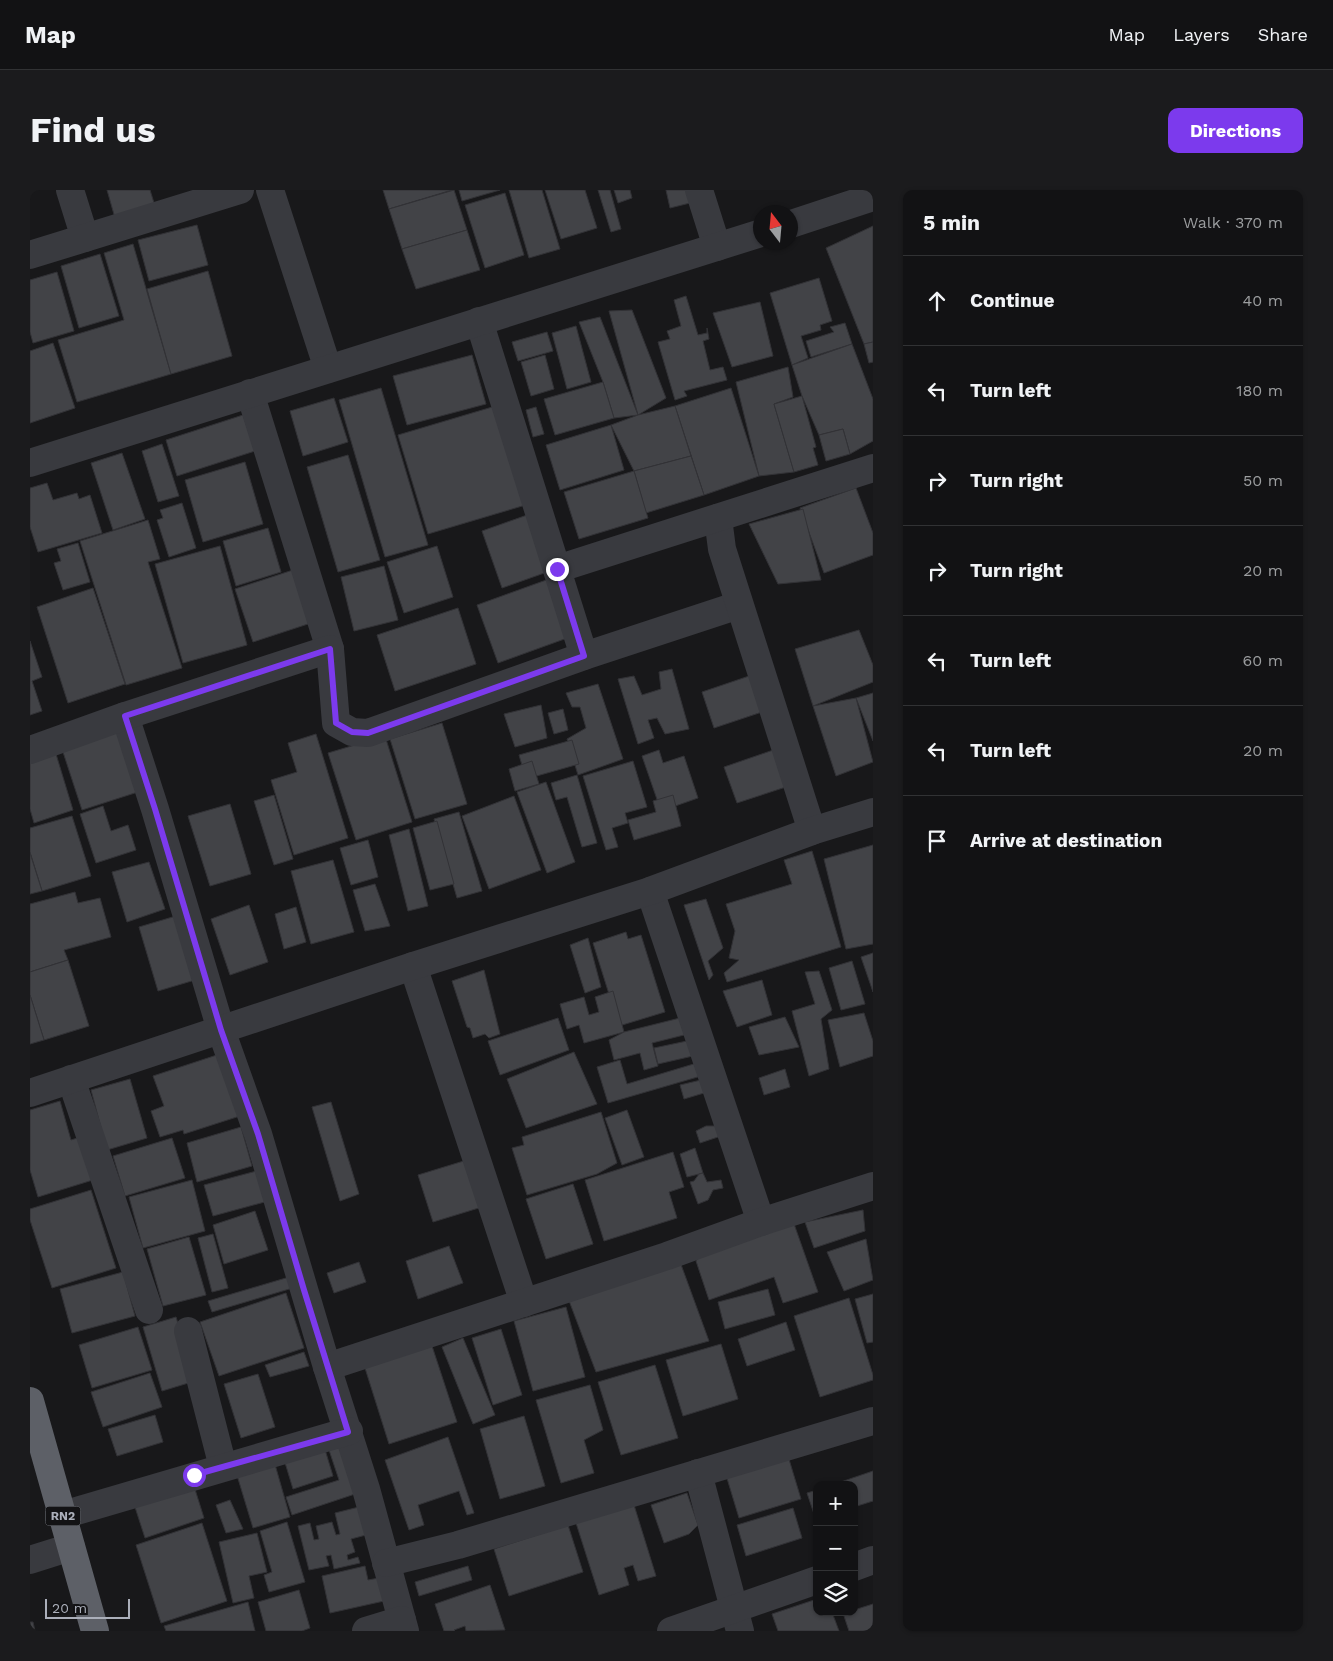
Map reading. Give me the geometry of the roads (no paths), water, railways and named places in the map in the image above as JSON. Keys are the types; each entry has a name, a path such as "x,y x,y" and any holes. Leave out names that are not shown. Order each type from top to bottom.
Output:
{"highway":[{"name":"RN2","path":"30,1401 95,1631"}],"street":[{"path":"70,190 85,238"},
{"path":"30,255 240,190"},
{"path":"270,190 328,369"},
{"path":"699,190 717,247"},
{"path":"798,221 873,198"},
{"path":"30,463 753,235"},
{"path":"479,321 584,656"},
{"path":"250,393 330,649 336,723 352,732 368,733 584,656 739,605"},
{"path":"557,569 873,468"},
{"path":"718,518 722,549 812,831"},
{"path":"30,750 125,716 330,649"},
{"path":"125,716 221,1030 258,1134 327,1367 368,1493 404,1625 366,1631"},
{"path":"30,1092 413,966 650,891 812,831 873,812"},
{"path":"650,891 761,1222"},
{"path":"413,966 524,1303"},
{"path":"71,1079 149,1310"},
{"path":"327,1367 668,1256 761,1222 873,1186"},
{"path":"188,1331 223,1467"},
{"path":"386,1563 458,1545 873,1421"},
{"path":"63,1515 348,1432"},
{"path":"698,1473 737,1620"},
{"path":"30,1560 71,1547"},
{"path":"858,1566 873,1560"},
{"path":"671,1631 737,1620 813,1582"}]}
